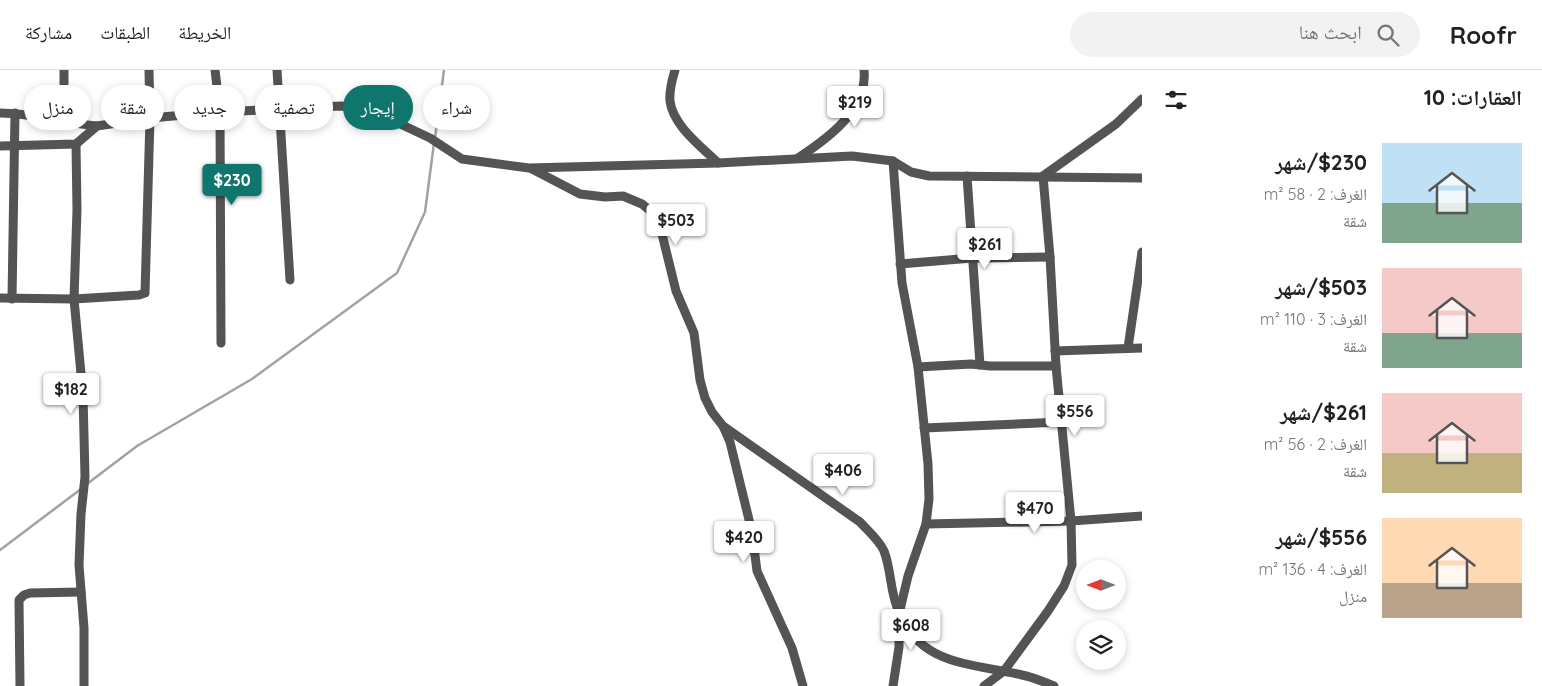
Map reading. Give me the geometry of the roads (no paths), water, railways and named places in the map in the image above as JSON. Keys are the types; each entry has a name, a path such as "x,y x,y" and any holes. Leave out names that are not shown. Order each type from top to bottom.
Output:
{"street":[{"path":"64,70 64,85"},
{"path":"149,70 149,85"},
{"path":"215,70 217,85"},
{"path":"277,70 278,85"},
{"path":"675,70 670,102 677,120 718,163"},
{"path":"798,158 818,145 844,123 860,97 864,70"},
{"path":"1042,176 1116,124 1142,99"},
{"path":"333,106 359,107 430,138 462,159 529,168 718,163 852,156 893,161 911,172 930,176 1142,178"},
{"path":"0,112 24,115"},
{"path":"12,298 15,113"},
{"path":"91,125 101,125"},
{"path":"0,146 76,144 96,126"},
{"path":"0,298 74,298 139,295 145,293 150,130"},
{"path":"220,130 220,343"},
{"path":"281,130 290,280"},
{"path":"76,144 77,210 74,298 83,395 85,477 79,565 84,628 84,686"},
{"path":"893,161 902,283 918,368 929,499 926,524 908,576 899,614 899,647 893,686"},
{"path":"529,168 580,194 605,197 622,196 642,204 653,212 660,226 676,292 694,333 700,380 705,398 712,412 723,426 730,442 748,515 757,570 792,648 803,686"},
{"path":"967,176 980,365"},
{"path":"984,686 1004,671 1048,611 1066,581 1072,565 1071,521 1056,366 1050,257 1042,176"},
{"path":"1128,348 1142,252"},
{"path":"900,264 972,258 1050,257"},
{"path":"1055,351 1142,348"},
{"path":"918,368 971,364 1056,366"},
{"path":"924,428 1062,422"},
{"path":"723,426 860,522 874,536 883,550 888,563 896,605 903,623 912,636 936,655 968,666 1025,675 1054,686"},
{"path":"926,524 1071,521 1142,516"},
{"path":"20,686 19,600 30,593 81,592"}],"waterway":[{"path":"435,138 444,70"},
{"path":"87,484 137,446 252,379 397,273 425,212 434,143"},
{"path":"0,550 81,489"}]}
